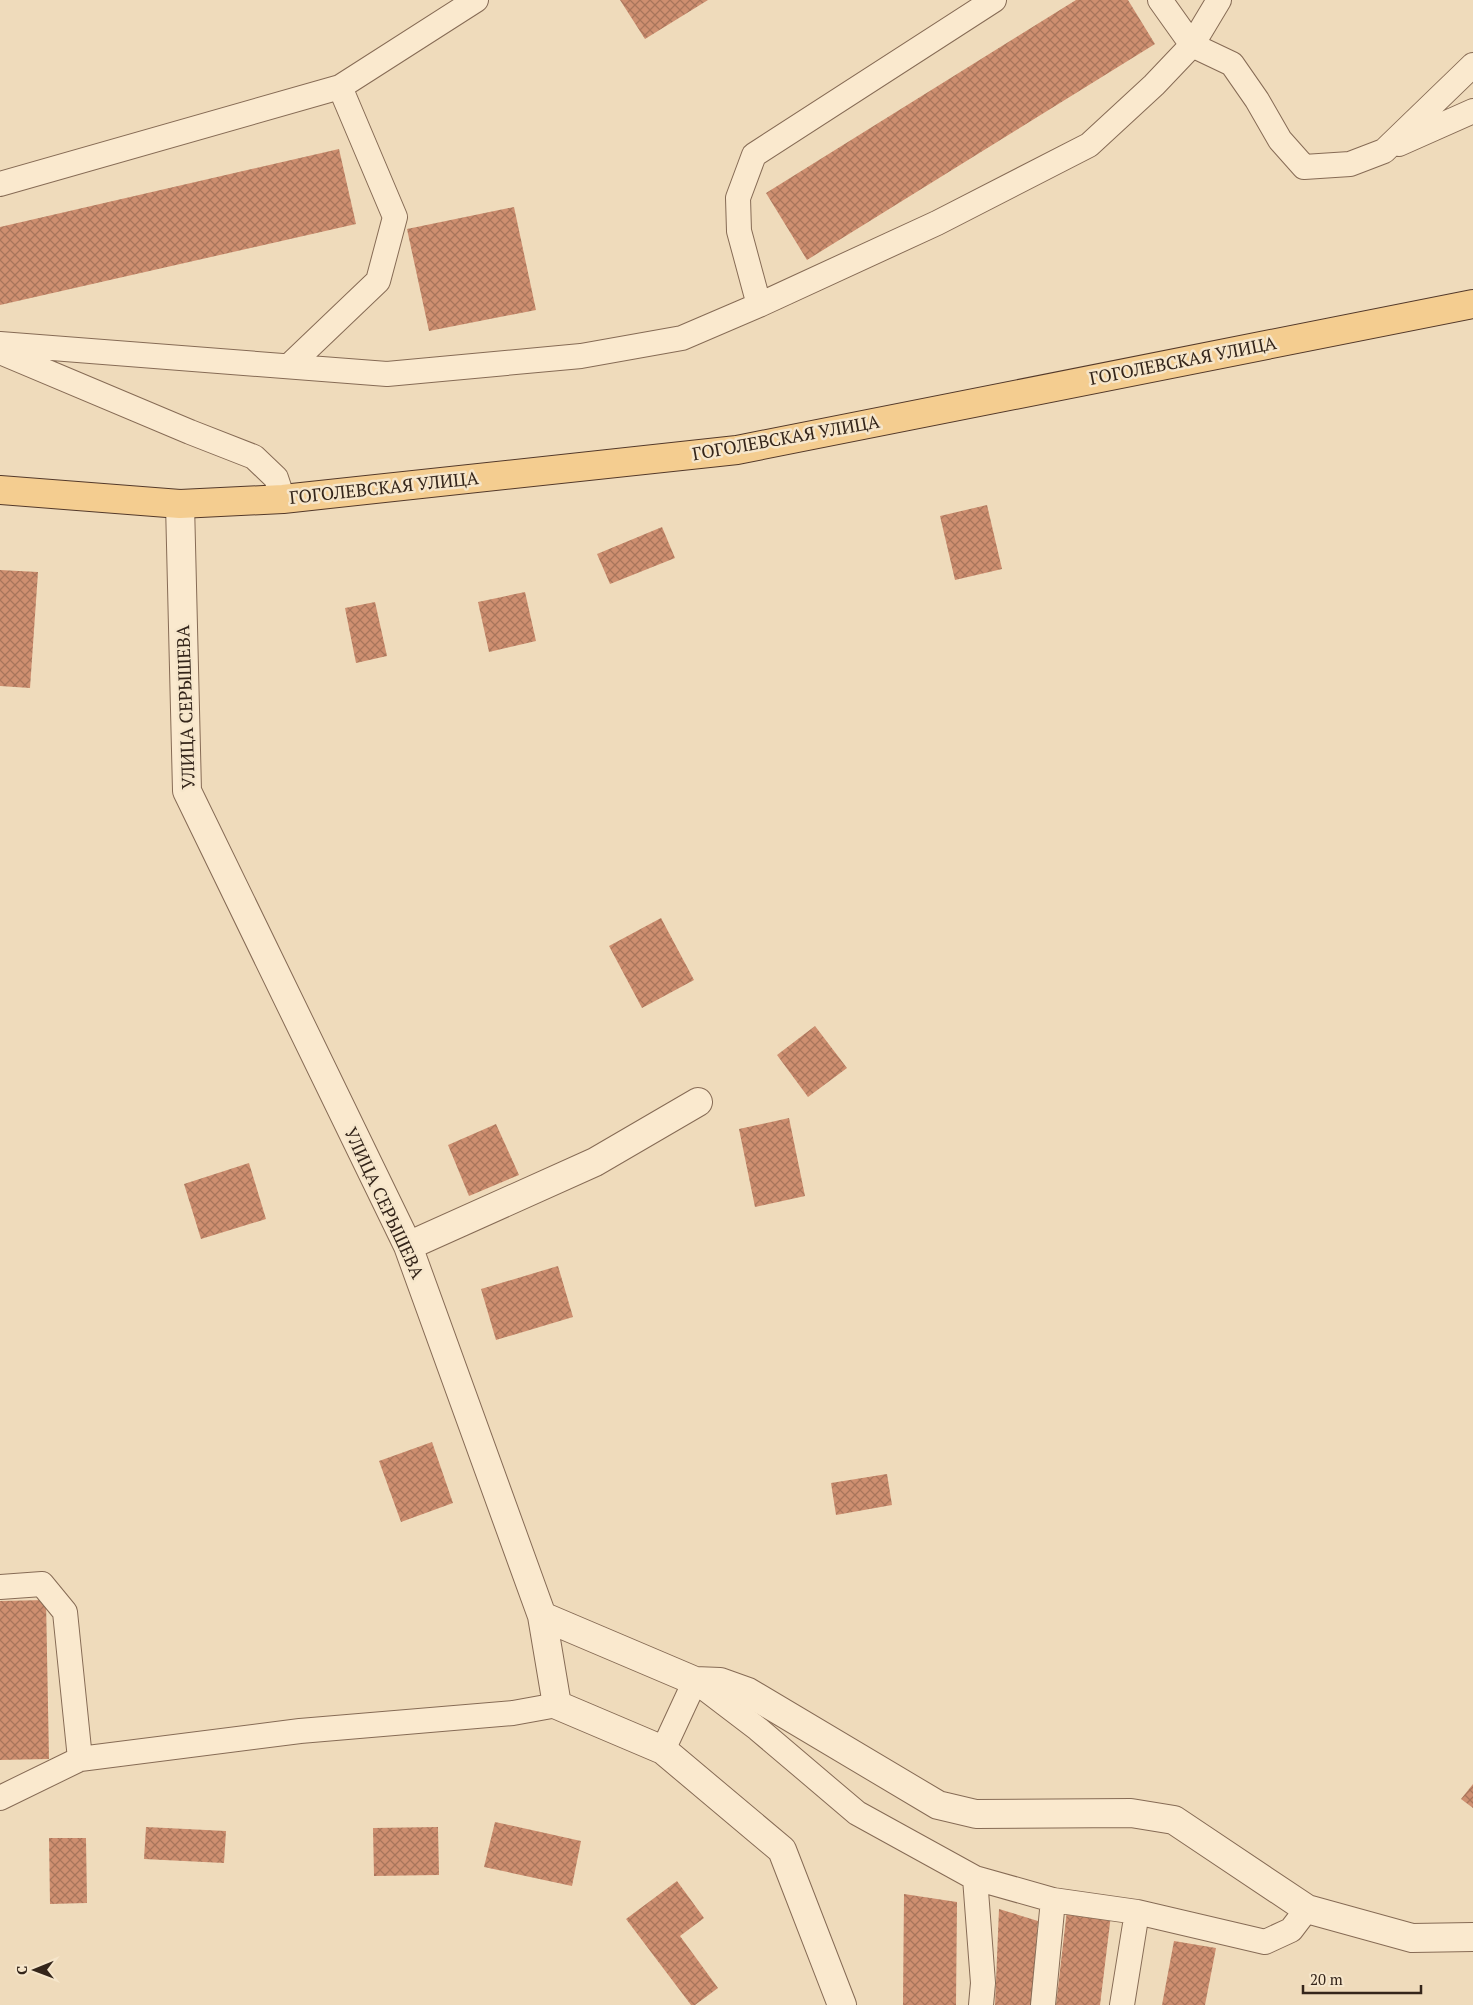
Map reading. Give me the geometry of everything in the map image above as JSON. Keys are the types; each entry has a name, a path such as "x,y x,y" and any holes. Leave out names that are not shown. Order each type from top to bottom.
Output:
{"main road":[{"name":"ГОГОЛЕВСКАЯ УЛИЦА","path":"0,490 180,504 283,499 737,450 1473,304"}],"street":[{"name":"УЛИЦА СЕРЫШЕВА","path":"180,504 186,791 408,1246 542,1616 557,1705"},
{"path":"408,1246 595,1162 698,1102"},
{"path":"542,1616 695,1681 720,1682 748,1692 938,1805 976,1814 1131,1813 1174,1820 1307,1909 1412,1938 1473,1937"},
{"path":"557,1705 663,1750 782,1850 842,2005"}],"lane":[{"path":"0,184 340,87 476,0"},
{"path":"759,305 739,231 738,198 754,155 994,0"},
{"path":"1160,0 1192,45 1232,64 1257,100 1280,140 1304,167 1350,164 1384,151 1473,111"},
{"path":"0,344 387,374 582,356 682,338 759,305 937,223 1090,145 1154,85 1192,45 1219,0"},
{"path":"1384,151 1473,65"},
{"path":"289,366 378,281 395,217 340,87"},
{"path":"0,352 254,457 276,478 283,499"},
{"path":"0,1587 42,1584 65,1612 80,1759"},
{"path":"663,1750 695,1681 758,1729 856,1813 975,1878 1053,1900 1137,1912 1265,1942 1290,1930 1307,1909"},
{"path":"0,1798 80,1759 300,1731 513,1713 557,1705"},
{"path":"975,1878 983,1983 981,2005"},
{"path":"1043,2005 1053,1900"},
{"path":"1122,2005 1137,1912"}],"building":[{"path":"620,0 708,0 645,39"},
{"path":"1076,0 1128,0 1155,44 807,260 766,193"},
{"path":"339,149 356,224 0,305 0,227"},
{"path":"514,207 536,310 429,331 407,229"},
{"path":"987,505 1002,569 955,580 940,516"},
{"path":"662,527 675,558 610,584 597,554"},
{"path":"0,570 38,572 30,688 0,686"},
{"path":"525,592 536,641 489,652 478,602"},
{"path":"375,602 387,656 356,663 345,608"},
{"path":"661,918 694,980 642,1008 609,946"},
{"path":"815,1026 847,1068 808,1097 777,1055"},
{"path":"789,1118 805,1196 755,1207 739,1129"},
{"path":"496,1124 519,1175 469,1196 448,1145"},
{"path":"249,1163 266,1219 201,1239 184,1184"},
{"path":"558,1266 573,1317 496,1340 481,1289"},
{"path":"432,1442 453,1503 401,1522 379,1461"},
{"path":"887,1474 892,1505 836,1515 831,1483"},
{"path":"46,1600 49,1759 0,1760 0,1601"},
{"path":"1473,1784 1473,1808 1461,1799"},
{"path":"495,1822 581,1841 572,1886 484,1867"},
{"path":"146,1827 226,1831 224,1863 144,1859"},
{"path":"438,1827 439,1875 374,1876 373,1828"},
{"path":"49,1838 86,1838 87,1903 50,1904"},
{"path":"677,1881 704,1918 680,1936 718,1988 695,2005 691,2005 626,1919"},
{"path":"904,1894 957,1902 956,2005 903,2005"},
{"path":"999,1909 1038,1921 1031,2005 995,2005"},
{"path":"1067,1910 1111,1915 1100,2005 1056,2005"},
{"path":"1174,1941 1216,1948 1205,2005 1162,2005"}]}
